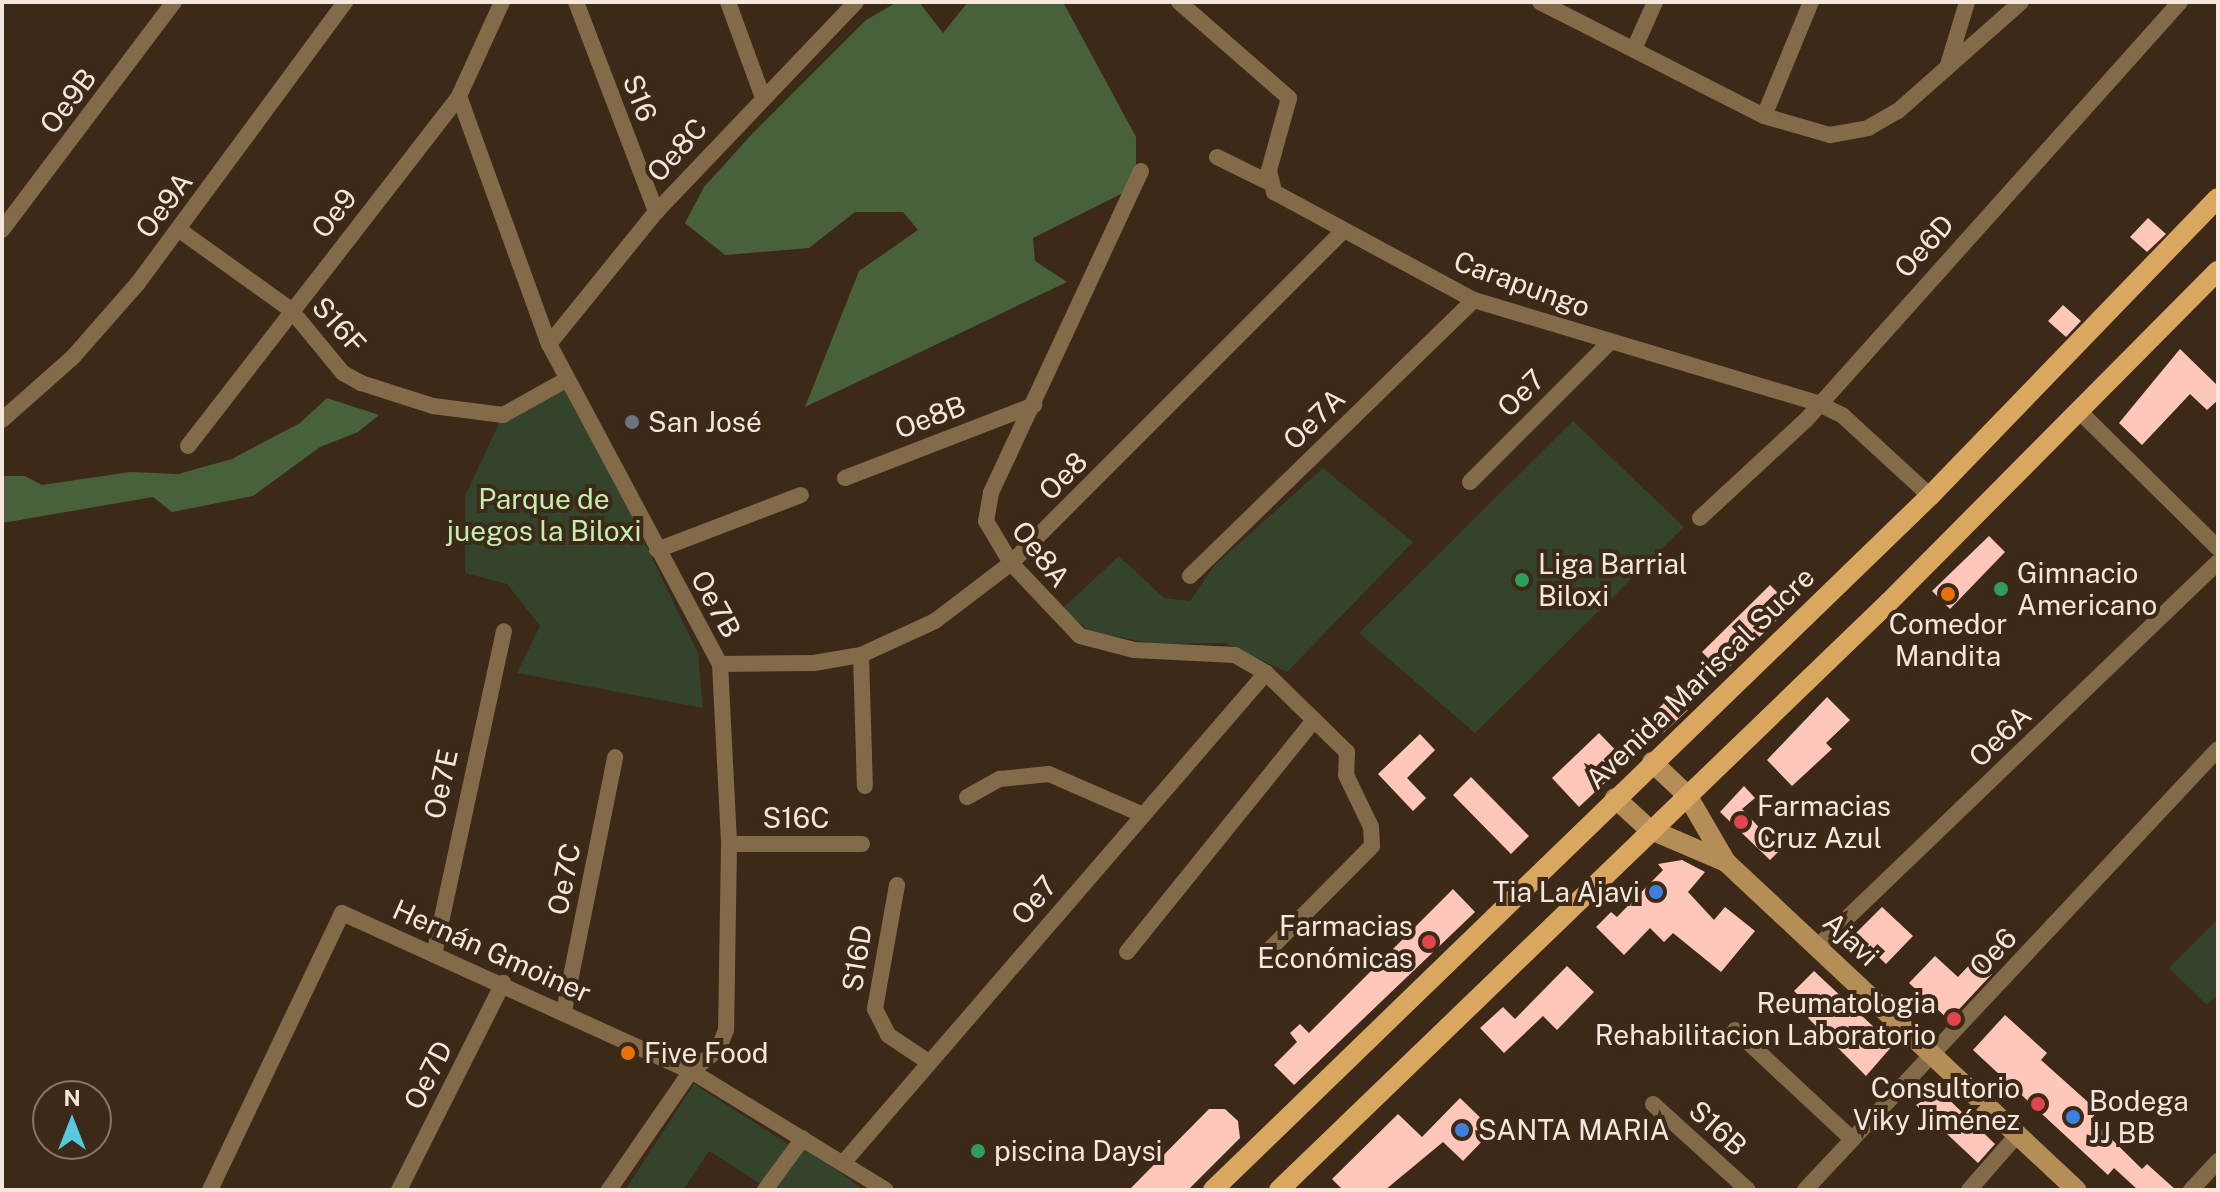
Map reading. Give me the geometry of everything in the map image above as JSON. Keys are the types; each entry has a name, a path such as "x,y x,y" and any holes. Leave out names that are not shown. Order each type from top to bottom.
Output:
{"main road":[{"name":"Avenida Mariscal Sucre","path":"1213,1190 1930,496 2218,198"},
{"path":"1279,1190 2081,413 2218,271"}],"street":[{"name":"Oe9B","path":"2,230 174,2"},
{"name":"Oe9A","path":"2,420 73,357 178,229 345,2"},
{"name":"Oe9","path":"188,446 459,96 502,2"},
{"name":"S16","path":"576,2 656,212"},
{"path":"728,2 762,95"},
{"name":"Oe8C","path":"549,344 656,212 762,95 856,2"},
{"path":"1179,2 1289,98 1268,182"},
{"path":"1540,2 1764,116 1830,135 1868,128 1947,68 2021,2"},
{"path":"1634,49 1655,2"},
{"path":"1764,116 1811,2"},
{"path":"1947,68 1967,2"},
{"name":"Oe6D","path":"1700,518 1817,403 2180,2"},
{"name":"Oe7B","path":"459,96 549,344 720,664 729,844 726,1030 718,1050 691,1071 609,1190"},
{"name":"Carapungo","path":"1217,157 1268,182 1274,192 1342,232 1474,300 1817,403 1842,415 1930,496"},
{"name":"Oe8A","path":"1141,171 988,502 989,532 1011,563 1080,636 1134,650 1216,650 1266,673 1347,752 1346,775 1371,827 1372,846 1268,951"},
{"name":"S16F","path":"178,229 291,310 343,373 433,406 503,415 566,380"},
{"name":"Oe8","path":"720,664 861,655 935,621 1011,563 1342,232"},
{"name":"Oe7A","path":"1190,576 1474,300"},
{"name":"Oe7","path":"1470,482 1610,342"},
{"name":"Oe8B","path":"845,478 1034,405"},
{"path":"2081,413 2218,548"},
{"path":"657,550 801,495"},
{"name":"Oe6A","path":"1818,946 2218,562"},
{"name":"Oe7E","path":"435,950 504,631"},
{"path":"861,655 865,786"},
{"name":"Oe7","path":"844,1162 1141,814 1266,673"},
{"path":"1127,952 1314,720"},
{"name":"Oe6","path":"1805,1190 2218,749"},
{"name":"Oe7C","path":"564,1011 615,757"},
{"name":"Ajavi","path":"1652,762 1687,795 1726,862 2077,1190"},
{"path":"967,797 1000,779 1049,774 1141,814"},
{"name":"Ajavi","path":"1615,798 1649,829 1726,862"},
{"name":"S16C","path":"729,844 862,844"},
{"name":"S16D","path":"897,885 875,1009 888,1035 930,1063"},
{"name":"Hernán Gmoiner","path":"210,1190 342,913 435,950 691,1071 844,1162 874,1187"},
{"name":"Oe7D","path":"399,1190 503,983"},
{"path":"1735,1030 1852,1139"},
{"name":"S16B","path":"1653,1104 1748,1190"},
{"path":"1969,1190 2018,1134"},
{"path":"765,1190 803,1138"},
{"path":"2191,1190 2218,1161"}],"green space":[{"path":"897,2 919,2 943,33 968,2 1063,2 1136,137 1136,164 1123,193 1033,238 1035,261 1067,282 805,407 859,271 918,230 903,212 855,212 809,248 725,255 685,223 704,187 752,134 866,20"},
{"name":"Parque de juegos la Biloxi","path":"566,380 698,653 703,708 517,673 540,626 507,584 465,573 465,496 503,415"},
{"path":"327,398 379,415 358,432 320,447 253,496 172,512 153,497 2,523 2,476 25,476 42,485 130,472 178,474 232,459 300,423"},
{"name":"Liga Barrial Biloxi","path":"1573,421 1684,527 1475,733 1359,633"},
{"path":"1323,468 1413,542 1287,672 1225,643 1154,644 1090,631 1062,609 1119,556 1164,598 1190,601 1214,566"},
{"path":"2218,919 2218,994 2207,1005 2169,968"},
{"path":"694,1084 788,1144 761,1184 709,1151 683,1190 625,1190"},
{"path":"805,1147 860,1187 858,1190 774,1190"}],"building":[{"path":"2148,218 2166,234 2147,252 2130,237"},
{"path":"2063,305 2081,321 2066,337 2048,321"},
{"path":"2180,349 2218,386 2218,400 2207,410 2190,394 2142,445 2119,423"},
{"path":"1989,536 2005,552 1950,609 1932,591"},
{"path":"1770,585 1791,606 1723,673 1702,652"},
{"path":"1675,693 1689,709 1662,734 1647,719"},
{"path":"1827,697 1850,720 1826,743 1832,749 1792,786 1767,760"},
{"path":"1599,733 1627,762 1579,807 1552,778"},
{"path":"1420,734 1435,750 1407,778 1426,798 1413,811 1378,774"},
{"path":"1471,777 1529,836 1511,854 1453,795"},
{"path":"1744,786 1755,798 1742,809 1780,850 1770,860 1720,812"},
{"path":"1682,860 1705,872 1688,892 1714,920 1725,907 1755,931 1721,972 1673,933 1664,942 1650,928 1624,955 1596,927 1611,912 1617,917 1663,870 1658,864"},
{"path":"1453,889 1475,912 1294,1085 1274,1065 1297,1042 1290,1033 1300,1024 1309,1033"},
{"path":"1882,907 1913,936 1886,964 1855,934"},
{"path":"1935,956 1958,977 1976,958 1992,974 1949,1020 1909,983"},
{"path":"1567,966 1594,992 1557,1030 1543,1016 1504,1053 1480,1028 1503,1007 1515,1019"},
{"path":"1814,971 1893,1045 1866,1076 1808,1018 1815,1011 1794,991"},
{"path":"2005,1015 2047,1053 2041,1060 2098,1111 2091,1119 2142,1169 2147,1164 2176,1190 2138,1190 2114,1168 2108,1175 1973,1050"},
{"path":"1939,1090 1995,1144 1978,1163 1916,1105"},
{"path":"1460,1098 1493,1130 1463,1161 1443,1142 1385,1190 1343,1190 1332,1179 1398,1114 1422,1137"},
{"path":"1209,1109 1225,1109 1238,1121 1240,1138 1188,1190 1129,1190"}],"place":[{"name":"San José","path":"632,422"},
{"name":"Liga Barrial Biloxi","path":"1522,580"},
{"name":"Gimnacio Americano","path":"2001,589"},
{"name":"Comedor Mandita","path":"1948,594"},
{"name":"Farmacias Cruz Azul","path":"1741,822"},
{"name":"Tia La Ajavi","path":"1656,892"},
{"name":"Farmacias Económicas","path":"1429,942"},
{"name":"Reumatologia Rehabilitacion Laboratorio","path":"1954,1019"},
{"name":"Five Food","path":"628,1053"},
{"name":"Consultorio Viky Jiménez","path":"2038,1104"},
{"name":"Bodega JJ BB","path":"2073,1117"},
{"name":"SANTA MARIA","path":"1462,1130"},
{"name":"piscina Daysi","path":"978,1151"}]}
